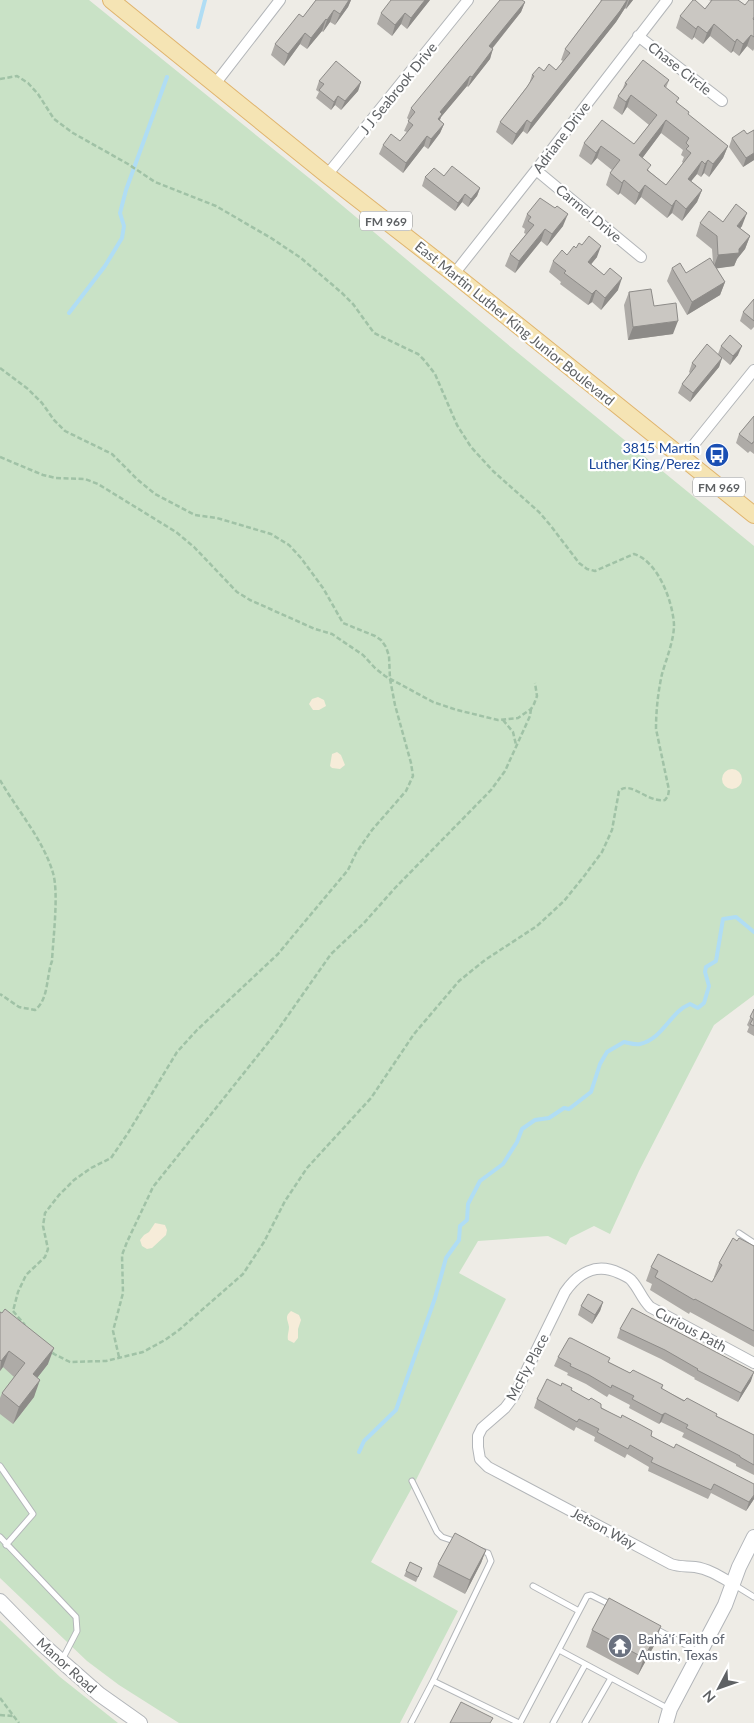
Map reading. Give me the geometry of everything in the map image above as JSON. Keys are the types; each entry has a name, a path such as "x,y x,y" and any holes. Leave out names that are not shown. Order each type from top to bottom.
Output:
{"main road":[{"name":"East Martin Luther King Junior Boulevard","path":"111,0 327,176 454,274 754,515"}],"street":[{"path":"215,84 280,0"},
{"name":"J J Seabrook Drive","path":"327,176 468,0"},
{"name":"Adriane Drive","path":"454,274 667,0"},
{"name":"Chase Circle","path":"638,36 722,100"},
{"name":"Carmel Drive","path":"536,170 641,257"},
{"path":"683,458 754,370"},
{"name":"Curious Path","path":"582,1273 603,1268 624,1276 632,1281 650,1307 754,1363"},
{"name":"McFly Place","path":"480,1458 478,1436 482,1428 505,1408 514,1396 565,1292 573,1280 582,1273"},
{"name":"Jetson Way","path":"480,1458 488,1467 671,1564 701,1569 713,1573 732,1584"},
{"path":"666,1723 670,1709 725,1605 732,1584 754,1537"},
{"name":"Manor Road","path":"0,1601 61,1661 99,1694 140,1723"},
{"path":"656,1723 670,1709"}],"lane":[{"path":"739,1233 754,1243"},
{"path":"0,1466 33,1514 6,1545"},
{"path":"412,1481 437,1532 442,1538 461,1544"},
{"path":"0,1537 76,1617 77,1631 61,1661"},
{"path":"411,1723 491,1561 488,1553 470,1547"},
{"path":"732,1584 754,1597"},
{"path":"533,1586 579,1611"},
{"path":"433,1681 520,1723 589,1595 616,1608"},
{"path":"650,1626 700,1652"},
{"path":"559,1650 670,1709"},
{"path":"553,1723 585,1665"},
{"path":"585,1723 611,1678"}],"path":[{"path":"0,79 17,76 28,83 38,94 54,119 73,133 128,164 155,182 216,206 301,258 353,304 374,333 418,354 425,361 434,374 457,425 470,447 539,512 579,563 587,569 595,571 634,554 650,564 664,588 674,626 662,677 656,718 656,728 668,779 669,790 665,800 650,799 629,787 619,791 612,830 602,852 591,868 564,901 537,926 485,960 459,980 414,1034 371,1098 307,1168 285,1201 264,1242 243,1274 165,1340 143,1352 106,1361 70,1362 54,1354 49,1348"},
{"path":"0,368 28,389 42,403 64,431 112,454 155,494 195,515 218,518 271,534 289,545 314,574 343,623 382,640 388,656 390,679 399,724 413,776 406,791 372,830 356,853 348,870 278,954 197,1030 177,1052 111,1158 91,1168 74,1180 59,1195 45,1214 43,1226 48,1249 45,1257 26,1275 18,1292 13,1311"},
{"path":"0,457 43,475 56,478 85,479 98,484 176,532 237,592 315,629 332,634 363,655 375,668 390,679 433,702 465,712 502,720 518,718 531,709"},
{"path":"119,1357 113,1331 123,1293 122,1255 153,1187 275,1034 331,954 364,923 419,863 491,790 505,772 537,696 535,683"},
{"path":"502,720 513,732 516,745"},
{"path":"0,780 43,851 53,875 55,892 52,961 48,972 46,991 39,1006 35,1010 19,1007 0,994"},
{"path":"6,1312 13,1311"},
{"path":"13,1311 25,1325"},
{"path":"0,1698 20,1723"},
{"path":"0,1715 13,1716"}],"green space":[{"path":"0,0 89,0 319,186 512,348 754,546 754,995 714,1025 639,1171 610,1234 594,1226 570,1238 566,1245 548,1236 478,1241 459,1273 506,1299 414,1484 371,1562 458,1611 400,1723 179,1723 119,1685 87,1661 0,1578"},
{"path":"0,1620 60,1677 118,1723 0,1723"}],"sand":[{"path":"318,697 324,700 326,706 319,710 313,710 309,704 312,699"},
{"path":"337,752 341,755 345,765 340,769 330,766 332,754"},
{"path":"732,769 739,772 742,779 739,786 732,789 725,786 722,779 725,772"},
{"path":"155,1223 165,1225 166,1235 152,1248 147,1249 142,1246 140,1240"},
{"path":"291,1311 299,1315 301,1320 298,1338 294,1343 288,1340 289,1327 287,1317"}],"building":[{"path":"316,0 349,0 340,14 334,10 311,38 305,33 288,54 275,44 299,14 303,17"},
{"path":"391,0 425,0 411,18 405,13 395,25 381,13"},
{"path":"500,0 522,0 525,2 489,46 493,49 472,77 470,76 440,112 442,114 438,119 444,124 431,139 427,136 406,163 383,145 391,134 400,141 413,125 408,121 415,112 411,108"},
{"path":"602,0 627,0 531,123 527,120 516,134 500,122 527,87 534,76 532,75 539,67 544,71 549,64 556,70 570,53 565,49"},
{"path":"693,0 705,9 712,0 738,0 745,5 749,0 754,0 754,37 751,35 743,44 737,39 735,42 714,24 707,33 698,26 696,29 680,16"},
{"path":"643,60 669,80 664,86 679,98 676,102 728,146 713,164 708,160 705,164 702,161 688,179 702,190 686,209 676,200 672,206 645,185 639,193 624,180 622,183 610,173 620,160 601,146 596,153 584,143 602,120 634,144 657,115 631,95 626,102 618,96 627,84 625,83","holes":["666,120 689,138 686,143 689,146 686,149 691,153 666,185 647,170 651,165 639,155"]},
{"path":"336,61 361,82 345,101 338,96 334,102 319,90 324,84 319,81"},
{"path":"744,130 747,134 754,130 754,153 746,158 732,138"},
{"path":"452,166 480,188 471,199 465,194 458,203 425,177 434,168 444,176"},
{"path":"540,198 568,214 552,234 545,229 519,261 510,254 534,225 528,221 531,217 527,214"},
{"path":"736,204 747,213 737,226 750,236 739,249 739,253 718,255 717,236 700,223 709,211 723,222"},
{"path":"589,236 601,246 588,262 604,275 610,268 622,278 605,298 596,290 592,294 564,273 566,271 553,261 562,250 567,255 574,246 576,248 579,243 582,245"},
{"path":"710,258 725,282 692,302 672,268 680,263 686,273"},
{"path":"651,289 654,306 676,303 678,321 633,327 629,292"},
{"path":"754,299 754,321 743,312"},
{"path":"730,335 742,346 733,356 721,346"},
{"path":"707,344 722,358 693,393 682,384 696,366 692,363"},
{"path":"754,416 754,442 752,444 739,434"},
{"path":"754,1009 754,1026 750,1024 753,1019 750,1017"},
{"path":"733,1238 737,1241 739,1238 754,1246 754,1331 694,1300 655,1277 658,1271 651,1267 658,1254 712,1282 722,1265 719,1263"},
{"path":"588,1294 603,1302 595,1315 581,1306"},
{"path":"632,1308 754,1372 741,1393 697,1370 665,1350 620,1329"},
{"path":"5,1309 54,1348 33,1374 40,1380 19,1407 2,1393 25,1363 9,1351 0,1360 0,1312 2,1313"},
{"path":"569,1338 610,1358 608,1362 630,1373 633,1370 663,1385 661,1388 684,1401 687,1398 717,1414 716,1416 754,1435 754,1465 686,1428 688,1425 665,1413 662,1415 632,1399 634,1396 612,1385 611,1388 570,1366 571,1364 558,1357"},
{"path":"547,1379 561,1386 562,1383 589,1400 591,1398 601,1404 601,1408 621,1418 622,1415 641,1425 652,1431 651,1436 674,1448 676,1444 754,1484 754,1495 749,1502 714,1484 711,1490 651,1462 653,1458 630,1445 628,1449 597,1432 599,1429 579,1419 577,1422 537,1399"},
{"path":"455,1533 486,1550 470,1580 438,1564"},
{"path":"410,1562 422,1568 418,1577 406,1571"},
{"path":"609,1598 661,1626 644,1658 592,1630"},
{"path":"461,1702 493,1718 490,1723 450,1723"}],"waterway":[{"path":"198,27 205,0"},
{"path":"69,313 105,266 122,238 124,226 120,213 126,190 167,77"},
{"path":"359,1452 364,1441 396,1410 435,1298 446,1258 459,1240 460,1226 467,1220 468,1204 480,1181 503,1164 517,1142 522,1129 535,1120 549,1118 564,1108 569,1109 591,1092 600,1064 607,1052 624,1042 638,1044 648,1041 661,1031 683,1008 690,1004 698,1008 704,1003 709,986 705,972 706,967 716,961 723,919 736,917 754,932"}],"place":[{"name":"3815 Martin Luther King/Perez","path":"717,455"},
{"name":"Bahá'í Faith of Austin, Texas","path":"620,1646"}]}
